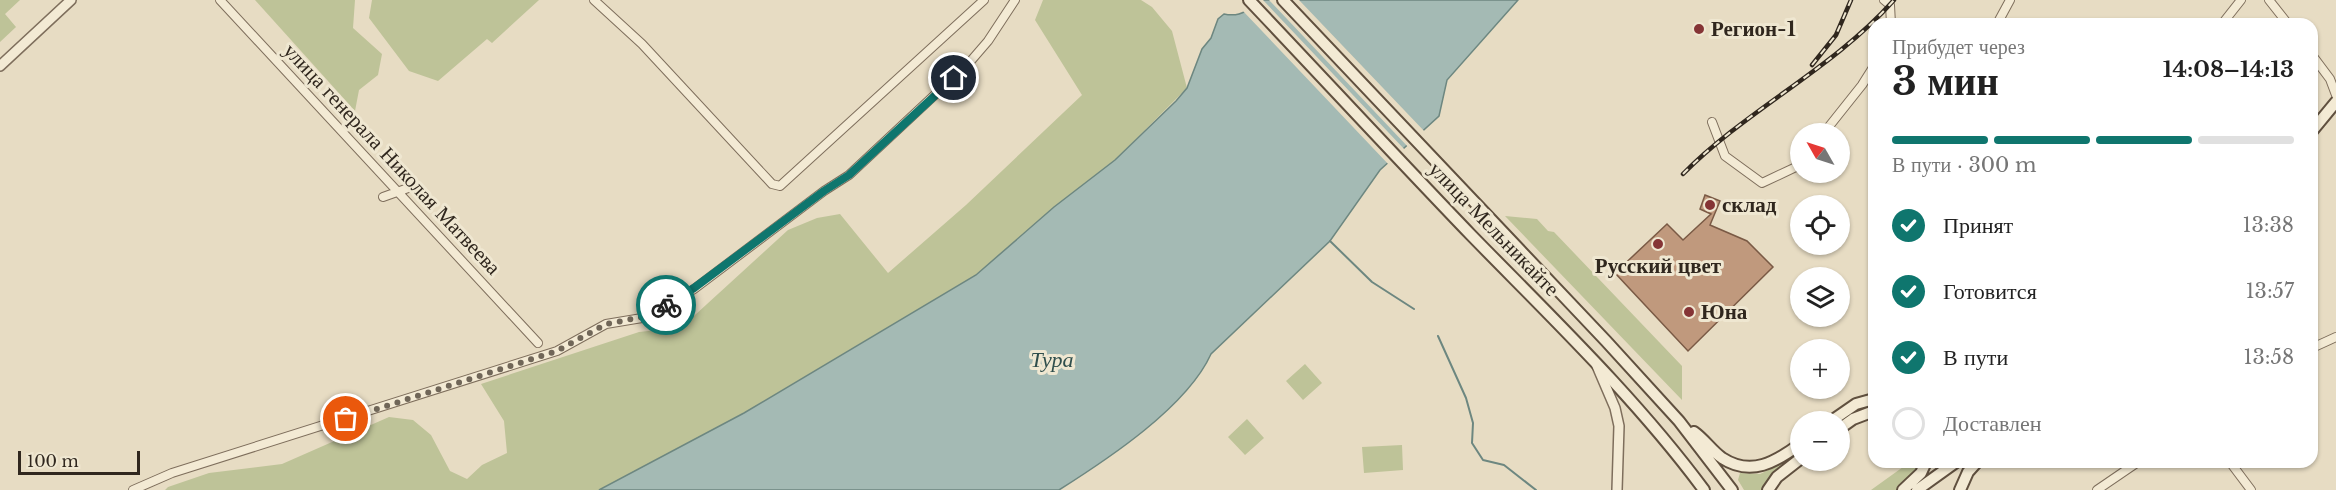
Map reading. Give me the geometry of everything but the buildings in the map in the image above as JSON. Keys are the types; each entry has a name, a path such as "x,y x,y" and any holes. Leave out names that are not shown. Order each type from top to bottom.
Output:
{"main road":[{"name":"улица Мельникайте","path":"1249,0 1469,233 1595,362 1668,441 1704,490"},
{"name":"улица Мельникайте","path":"1283,0 1679,421 1732,490"},
{"path":"2318,124 2336,102"},
{"path":"1846,411 1856,404 1868,401"},
{"path":"1850,421 1868,413"},
{"path":"1679,421 1730,462 1752,468 1765,466 1790,450"},
{"path":"1768,490 1777,477 1790,467"},
{"path":"1903,490 1923,468"},
{"path":"1917,490 1948,468"},
{"path":"1960,490 1972,468"}],"street":[{"path":"0,66 71,0"},
{"name":"улица генерала Николая Матвеева","path":"220,0 538,343"},
{"path":"594,0 642,44 772,184 780,186 984,0"},
{"path":"133,490 172,473 557,351 606,324 648,316 694,288 863,164 969,63 988,41 1016,0"},
{"path":"1884,0 1890,5 1891,18"},
{"path":"2000,18 2010,0"},
{"path":"2227,18 2241,0"},
{"path":"2269,0 2283,18"},
{"path":"2318,63 2330,79 2336,94"},
{"path":"1832,123 1868,76"},
{"path":"1712,122 1725,156 1762,183 1790,170"},
{"path":"383,197 411,187"},
{"path":"2318,345 2336,337"},
{"path":"1595,362 1615,408 1619,426 1617,490"},
{"path":"2097,490 2129,468"},
{"path":"2234,468 2251,490"}],"green space":[{"path":"0,0 20,0 5,14 16,27 0,42"},
{"path":"255,0 355,0 353,28 382,54 378,75 359,90 355,111"},
{"path":"372,0 539,0 492,43 487,39 438,81 409,71 369,18"},
{"path":"1043,0 1141,0 1152,7 1172,31 1187,88 1115,160 1054,207 976,275 744,413 599,490 165,490 209,473 282,464 389,417 413,420 431,435 450,471 467,479 482,465 507,453 504,421 481,384 639,332 676,328 695,315 788,230 817,218 840,214 888,273 966,205 1082,95 1035,20"},
{"path":"1505,216 1537,219 1548,231 1554,232 1682,366 1682,400"},
{"path":"1305,364 1322,383 1303,400 1286,381"},
{"path":"1247,419 1264,438 1245,455 1228,437"},
{"path":"1402,445 1403,470 1364,473 1362,447"},
{"path":"1781,464 1782,466 1773,473 1762,490 1744,490 1738,480 1740,473 1760,474"},
{"path":"1902,468 1918,468 1897,490 1871,490"}],"water":[{"name":"Тура","path":"1257,0 1518,0 1447,80 1439,116 1380,170 1330,241 1211,354 1200,374 1165,412 1122,447 1059,490 599,490 744,413 976,275 1054,207 1115,160 1176,101 1187,88 1202,49 1211,38 1218,19 1224,14 1243,13"}],"pier":[{"path":"1253,0 1263,0 1406,151 1390,166 1242,10"},
{"path":"1269,0 1299,0 1426,133 1409,148"}],"waterway":[{"path":"1330,241 1372,282 1414,309"},
{"path":"1438,336 1466,398 1473,423 1472,443 1483,460 1504,465 1536,490"}],"railway":[{"path":"1812,65 1836,35 1851,0"},
{"path":"1877,18 1894,0"},
{"path":"1683,174 1734,129 1817,68 1868,27"}],"way so far":[{"path":"346,419 367,410 557,351 606,324 648,316 666,305"}],"place":[{"name":"Регион-1","path":"1699,29"},
{"name":"склад","path":"1710,205"},
{"name":"Русский цвет","path":"1658,244"},
{"name":"Юна","path":"1689,312"}],"route":[{"path":"666,305 694,288 863,164 898,128 954,78"}]}
